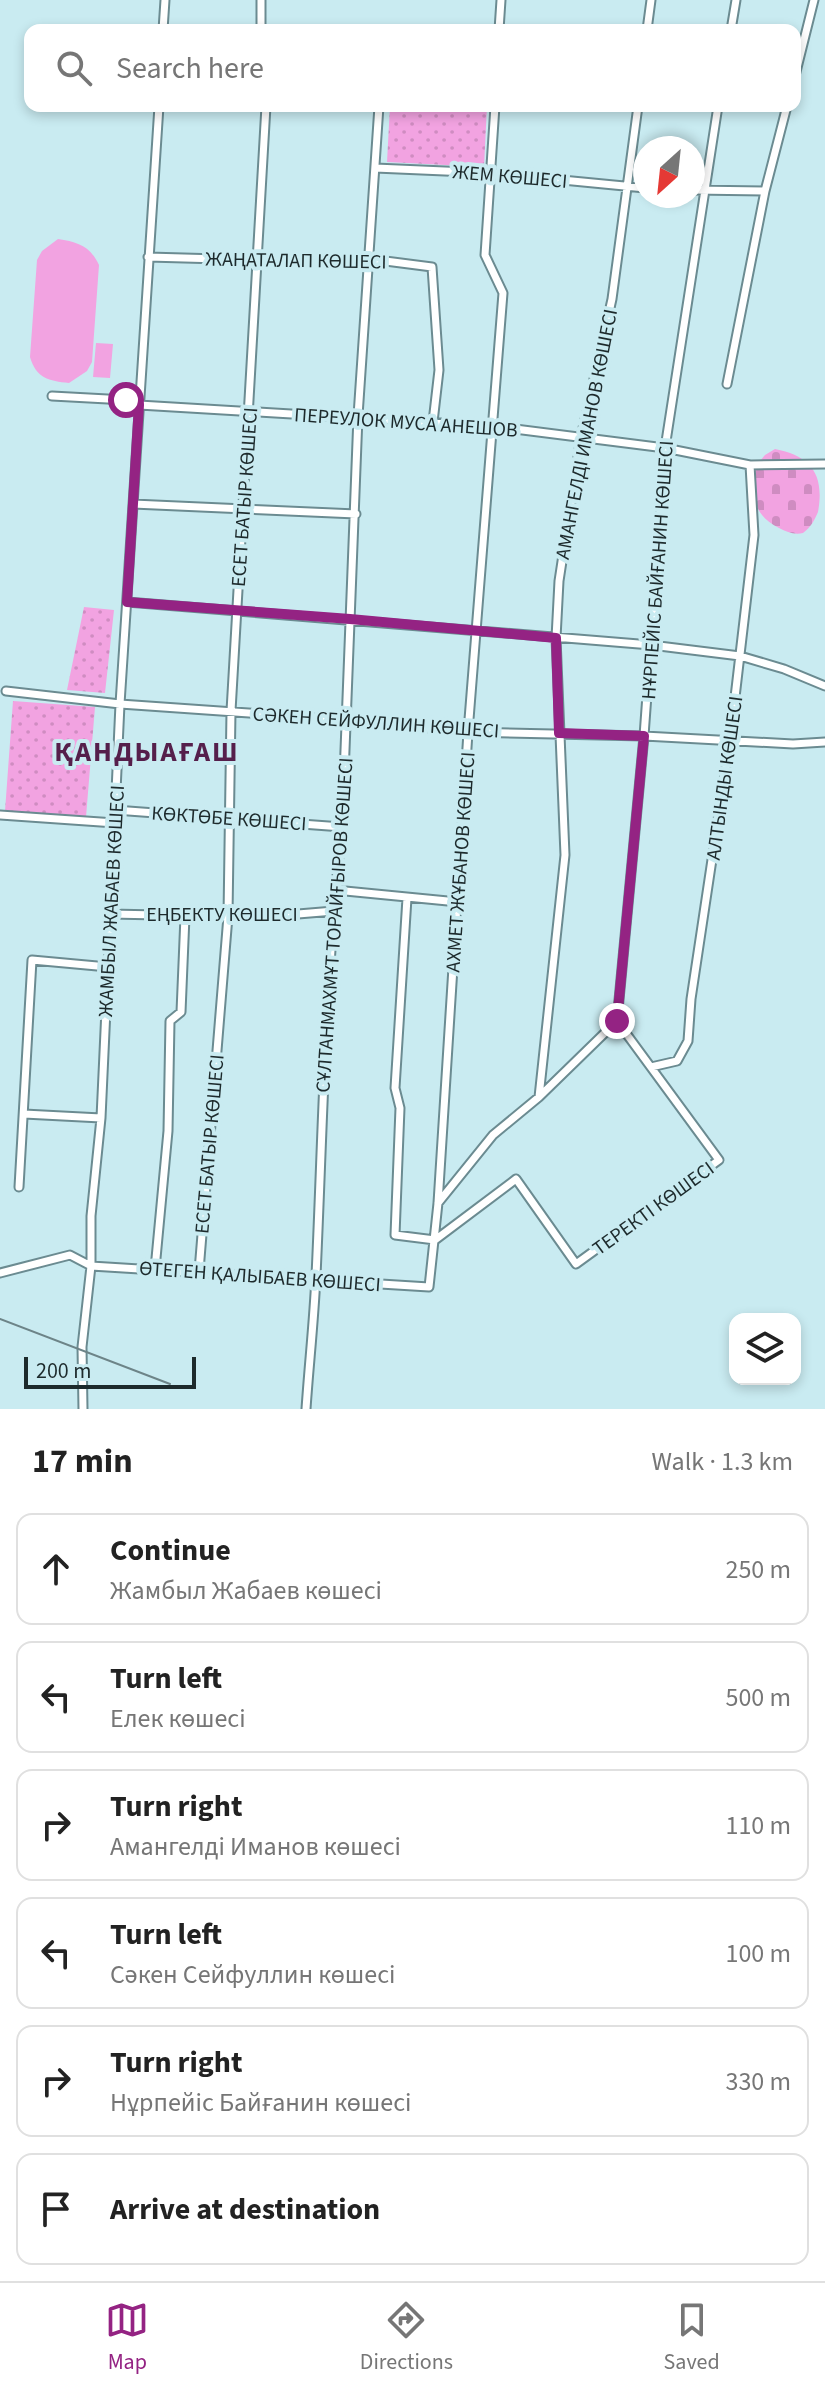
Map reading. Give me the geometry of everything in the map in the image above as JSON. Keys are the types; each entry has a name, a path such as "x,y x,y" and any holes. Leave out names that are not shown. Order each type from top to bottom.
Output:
{"street":[{"path":"163,24 165,0"},
{"path":"261,0 261,24"},
{"path":"499,24 501,0"},
{"path":"648,24 651,0"},
{"path":"732,24 736,0"},
{"path":"801,52 814,0"},
{"name":"ЖАМБЫЛ ЖАБАЕВ КӨШЕСІ","path":"83,1409 82,1347 101,1118 120,704 159,112"},
{"name":"ЕСЕТ БАТЫР КӨШЕСІ","path":"199,1271 228,916 231,711 266,112"},
{"name":"СҰЛТАНМАХМҰТ ТОРАЙҒЫРОВ КӨШЕСІ","path":"306,1409 316,1279 335,890 342,827 358,416 379,112"},
{"name":"АХМЕТ ЖҰБАНОВ КӨШЕСІ","path":"429,1287 438,1203 468,732 503,293 485,255 495,112"},
{"name":"АМАНГЕЛДІ ИМАНОВ КӨШЕСІ","path":"539,1097 565,855 556,638 559,581 581,437 612,299 637,112"},
{"name":"НҰРПЕЙІС БАЙҒАНИН КӨШЕСІ","path":"705,184 717,112"},
{"path":"727,384 765,191 785,112"},
{"name":"ЖЕМ КӨШЕСІ","path":"375,168 491,173 633,187"},
{"path":"705,190 765,191"},
{"name":"НҰРПЕЙІС БАЙҒАНИН КӨШЕСІ","path":"617,1021 644,736 665,448 701,208"},
{"name":"ЖАҢАТАЛАП КӨШЕСІ","path":"148,257 370,259 432,267 439,370 433,422"},
{"name":"ПЕРЕУЛОК МУСА АНЕШОВ","path":"52,396 126,400 139,405 491,426 665,448 750,465 825,464"},
{"name":"АЛТЫНДЫ КӨШЕСІ","path":"651,1067 677,1061 688,1041 687,1024 730,740 754,535 750,465"},
{"path":"133,504 356,514"},
{"path":"127,602 651,645 740,656 825,686"},
{"name":"СӘКЕН СЕЙФУЛЛИН КӨШЕСІ","path":"6,691 120,704 468,732 644,736 793,744 825,742"},
{"name":"КӨКТӨБЕ КӨШЕСІ","path":"115,810 342,827"},
{"path":"0,815 115,823"},
{"path":"335,890 458,902"},
{"path":"407,898 395,1088 400,1108 395,1235 435,1240"},
{"name":"ЕҢБЕКТУ КӨШЕСІ","path":"110,914 262,917 334,911"},
{"path":"155,1269 168,1131 170,1021 181,1012 185,916"},
{"path":"19,1187 32,960 108,967"},
{"path":"438,1203 493,1135 539,1097 617,1021"},
{"name":"ТЕРЕКТІ КӨШЕСІ","path":"435,1240 516,1179 576,1264 719,1160 617,1021"},
{"path":"24,1114 101,1118"},
{"path":"0,1273 89,1250"},
{"path":"70,1255 91,1266"},
{"name":"ӨТЕГЕН ҚАЛЫБАЕВ КӨШЕСІ","path":"91,1266 429,1287"}],"green space":[{"path":"390,112 487,112 484,167 387,162"},
{"path":"58,239 83,246 99,265 92,362 87,371 69,383 44,377 36,370 30,357 37,260 42,251"},
{"path":"96,343 113,344 110,378 93,377"},
{"path":"775,449 806,462 817,477 818,512 803,533 779,528 763,516 756,503 753,469"},
{"path":"84,607 114,610 105,693 67,690"},
{"path":"13,701 95,707 86,817 5,811"}],"railway":[{"path":"0,1319 170,1384"}],"district":[{"name":"ҚАНДЫАҒАШ","path":"147,751"}],"route":[{"path":"126,400 139,405 127,602 556,638 559,733 644,736 617,1021"}]}
